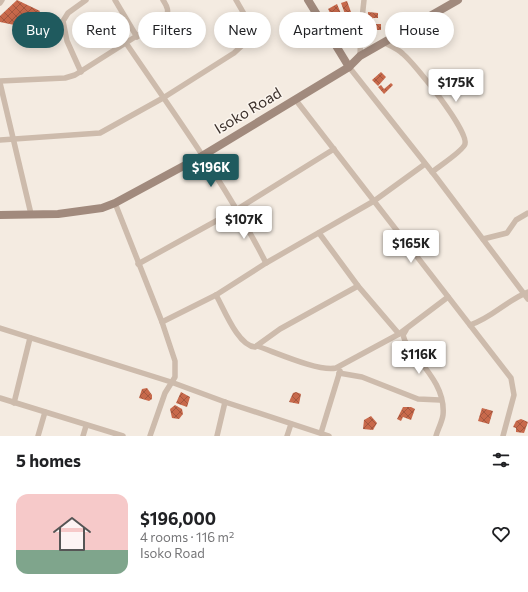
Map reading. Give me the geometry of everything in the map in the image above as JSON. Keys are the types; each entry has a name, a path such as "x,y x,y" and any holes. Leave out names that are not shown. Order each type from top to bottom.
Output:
{"street":[{"path":"81,72 67,41 63,21 68,13 86,0"},
{"path":"115,0 137,37"},
{"path":"130,41 168,15 168,10 163,0"},
{"path":"0,140 100,133 163,98 234,53 248,40 251,32 251,26 236,0"},
{"path":"308,0 349,66 526,293 528,299"},
{"path":"360,56 364,0"},
{"name":"Isoko Road","path":"438,12 458,0"},
{"name":"Isoko Road","path":"0,215 58,214 102,208 115,203 202,156 349,66 360,56 385,43"},
{"path":"31,214 12,139 0,82 65,78 81,72 118,48"},
{"path":"129,48 202,156 236,210 266,263"},
{"path":"394,48 404,54 456,118 465,140 463,148 432,172"},
{"path":"295,99 511,378 514,395 503,436"},
{"path":"138,264 236,210 334,149"},
{"path":"162,322 216,295 266,263 374,201 426,164"},
{"path":"115,203 162,322 175,360 175,377 171,382 150,436"},
{"path":"483,239 507,233 516,220 528,213"},
{"path":"319,233 358,286 399,334"},
{"path":"257,346 280,329 358,286"},
{"path":"470,325 484,320 512,299 526,293"},
{"path":"216,295 242,341 249,346 257,346 328,369 340,366 399,334 448,297"},
{"path":"0,328 171,382 225,402 329,436"},
{"path":"408,328 403,335 405,341 436,383 442,417 436,436"},
{"path":"14,403 30,338"},
{"path":"321,433 340,366"},
{"path":"339,373 362,377 418,399 440,400"},
{"path":"0,398 86,426 123,436"},
{"path":"217,436 225,402"},
{"path":"38,436 45,412"},
{"path":"287,436 291,424"},
{"path":"83,436 86,426"}],"building":[{"path":"17,0 40,11 12,12 12,24 0,22 0,16"},
{"path":"347,1 351,12 344,12 341,3"},
{"path":"337,4 340,12 330,12 328,9"},
{"path":"377,24 381,24 381,30 377,30"},
{"path":"381,72 386,77 378,86 372,80"},
{"path":"391,83 393,85 384,94 378,87 381,85 384,89"},
{"path":"147,388 152,395 152,399 149,401 139,398 142,389"},
{"path":"181,392 190,397 187,407 176,403"},
{"path":"296,392 301,394 299,404 289,402 293,393"},
{"path":"175,405 182,409 183,414 179,419 172,418 170,409"},
{"path":"403,407 411,407 415,409 411,420 403,417 401,421 397,419"},
{"path":"482,408 493,411 489,424 478,421"},
{"path":"371,416 377,423 373,430 363,429 364,420"},
{"path":"521,419 528,422 524,433 516,432 516,428 513,427 516,421"}]}
